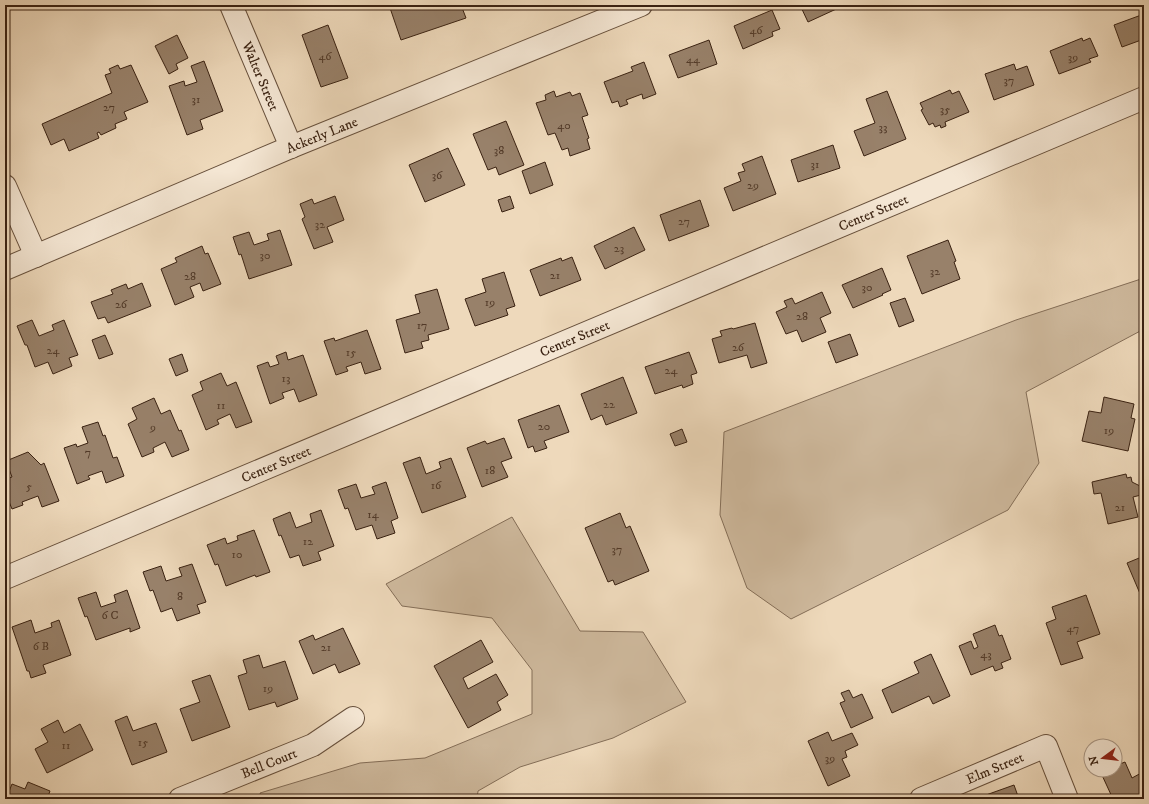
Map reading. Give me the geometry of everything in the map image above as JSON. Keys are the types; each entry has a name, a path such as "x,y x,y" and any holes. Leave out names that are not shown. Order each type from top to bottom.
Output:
{"street":[{"name":"Walter Street","path":"232,5 291,147"},
{"name":"Ackerly Lane","path":"5,269 291,147 641,5"},
{"name":"Center Street","path":"5,578 1144,98"},
{"path":"5,186 36,256"},
{"name":"Bell Court","path":"180,799 313,745 353,718"},
{"name":"Elm Street","path":"921,799 1046,746 1067,799"}],"shaded area":[{"path":"1144,278 1144,329 1026,392 1039,463 1008,510 791,619 747,588 720,515 724,432 1016,320"},
{"path":"512,517 580,631 643,632 686,702 613,738 520,767 478,791 477,799 262,799 260,793 360,763 425,758 532,714 532,670 492,618 402,606 386,584"}],"building":[{"path":"389,5 461,5 466,18 401,40"},
{"path":"800,5 845,5 808,22"},
{"path":"772,10 780,29 772,32 773,36 743,49 734,26"},
{"path":"1144,14 1144,39 1122,47 1114,25"},
{"path":"328,25 348,78 321,87 302,35"},
{"path":"177,35 188,58 176,64 178,69 169,74 155,46"},
{"path":"1082,38 1083,41 1090,38 1098,56 1089,59 1091,62 1059,74 1050,51"},
{"path":"709,40 717,64 678,78 669,55"},
{"path":"204,61 223,111 200,120 203,129 187,135 169,86 184,81 185,86 197,82 191,66"},
{"path":"644,62 656,94 643,99 642,94 626,100 628,104 620,107 618,101 612,103 604,82 633,71 631,67"},
{"path":"1014,64 1016,70 1027,66 1034,85 994,100 985,74"},
{"path":"118,65 120,69 131,65 148,102 124,112 127,119 115,124 116,128 101,135 99,132 97,133 99,138 69,151 64,139 51,145 42,124 112,93 105,75 111,73 109,69"},
{"path":"950,90 952,94 959,91 969,112 945,122 946,126 941,128 940,125 935,127 933,123 929,125 921,110 923,109 920,103"},
{"path":"554,91 556,97 570,92 572,96 580,93 588,115 582,117 589,138 587,139 590,149 570,156 568,148 562,150 555,133 548,135 536,103 546,100 545,95"},
{"path":"887,91 906,139 864,156 854,131 875,123 866,99"},
{"path":"506,121 524,165 499,175 496,167 488,170 473,134"},
{"path":"833,145 840,168 798,182 791,160"},
{"path":"448,148 465,185 425,202 409,165"},
{"path":"762,156 776,194 733,211 724,188 741,181 738,173 745,171 742,164"},
{"path":"545,162 553,185 530,194 522,171"},
{"path":"335,196 344,220 327,227 333,242 314,249 302,219 305,217 300,204 312,199 314,204"},
{"path":"510,196 514,208 502,212 498,200"},
{"path":"700,200 709,226 669,241 660,215"},
{"path":"634,227 645,250 605,269 594,246"},
{"path":"280,230 292,265 249,279 241,254 239,255 233,237 249,232 254,245 269,240 267,234"},
{"path":"948,240 956,261 954,262 960,279 922,294 907,256"},
{"path":"202,246 205,254 208,253 221,284 203,291 200,283 190,287 194,297 175,305 161,269 177,262 175,258"},
{"path":"572,257 581,280 540,296 530,270 561,258 562,261"},
{"path":"882,268 891,290 853,308 842,285"},
{"path":"504,272 515,306 506,309 508,315 475,326 465,299 486,292 482,279"},
{"path":"142,283 151,306 108,323 105,317 98,319 91,302 113,294 111,290 126,284 128,289"},
{"path":"437,289 449,329 428,335 429,340 421,342 423,348 405,353 396,320 420,313 415,295"},
{"path":"822,292 831,313 820,318 826,332 802,342 797,330 786,334 776,312 787,307 784,301 792,298 795,304"},
{"path":"905,298 914,321 899,327 890,303"},
{"path":"32,320 39,336 54,330 52,325 64,320 78,355 69,358 72,366 53,374 48,362 35,367 27,345 25,345 17,326"},
{"path":"755,323 767,363 751,368 747,355 719,363 712,339 722,336 720,331"},
{"path":"367,330 381,369 365,374 361,362 346,367 348,371 336,375 324,341 334,338 335,341"},
{"path":"850,334 858,355 836,363 828,342"},
{"path":"105,335 113,354 99,359 92,340"},
{"path":"286,352 288,360 303,355 317,395 299,402 294,389 282,393 284,398 270,404 257,366 268,362 270,367 279,364 276,356"},
{"path":"689,352 697,373 691,375 693,384 683,388 682,385 655,394 645,367"},
{"path":"182,354 188,371 176,376 169,359"},
{"path":"221,373 227,386 236,382 252,422 236,428 230,414 217,420 219,424 206,430 192,395 203,390 200,382"},
{"path":"623,377 637,413 606,425 602,415 591,420 581,394"},
{"path":"1104,397 1134,404 1131,418 1135,419 1128,451 1082,441 1089,411 1101,413"},
{"path":"154,398 161,414 170,410 179,431 181,430 189,450 172,457 165,442 153,448 154,452 142,457 128,424 137,419 132,408"},
{"path":"559,405 569,432 544,441 547,448 535,452 533,446 528,448 518,420"},
{"path":"98,422 103,436 105,435 113,458 117,457 124,476 106,483 102,471 88,476 90,479 77,484 64,448 76,444 77,447 88,443 82,427"},
{"path":"682,429 687,442 675,446 670,434"},
{"path":"504,438 512,458 501,462 508,477 482,487 467,448 485,441 487,444"},
{"path":"28,452 41,465 44,463 59,501 42,507 38,496 22,502 23,505 12,509 5,492 5,479 12,477 6,461"},
{"path":"420,457 426,474 441,468 439,462 451,458 466,497 422,513 403,463"},
{"path":"1126,474 1127,478 1131,477 1132,482 1140,486 1141,495 1133,497 1138,517 1108,524 1101,493 1094,494 1092,482"},
{"path":"386,482 398,518 391,521 395,533 377,539 372,525 356,530 348,508 345,509 338,490 356,484 361,498 375,494 372,487"},
{"path":"321,510 334,546 318,552 321,560 303,566 299,555 290,558 281,535 279,536 273,519 290,512 296,528 312,522 310,514"},
{"path":"620,513 626,528 630,526 649,571 615,585 613,580 608,582 585,528"},
{"path":"254,530 270,572 256,577 255,575 226,586 218,564 215,565 207,545 225,538 227,544 238,540 237,536"},
{"path":"1144,556 1144,595 1141,596 1127,563"},
{"path":"192,564 206,602 197,605 200,613 177,621 172,608 161,612 153,590 150,591 143,572 161,566 166,581 182,576 179,568"},
{"path":"127,590 140,628 130,632 130,628 96,640 78,598 96,592 101,607 116,602 114,595"},
{"path":"1086,595 1100,634 1077,642 1083,658 1061,665 1046,623 1056,619 1052,607"},
{"path":"31,620 35,633 52,627 51,623 59,620 71,655 43,665 46,673 31,678 29,671 27,671 12,627"},
{"path":"995,625 999,636 1002,635 1011,659 1001,663 1003,668 995,671 993,666 971,675 959,646 971,641 974,649 978,647 973,634"},
{"path":"343,628 360,664 339,673 335,664 313,674 299,641 313,635 315,640"},
{"path":"481,640 493,662 463,678 468,689 496,674 508,695 497,702 501,710 468,728 434,666"},
{"path":"931,654 950,696 933,704 929,696 892,713 882,690 919,673 914,662"},
{"path":"259,655 263,668 285,661 298,699 277,707 275,702 249,710 238,676 247,673 243,660"},
{"path":"210,675 230,727 192,741 180,709 200,702 192,681"},
{"path":"849,690 853,698 862,694 873,718 851,728 840,703 845,701 841,693"},
{"path":"127,716 133,731 156,723 167,752 132,765 115,721"},
{"path":"58,720 64,733 80,724 93,750 47,773 35,749 48,742 41,729"},
{"path":"828,732 832,741 852,733 858,745 845,751 847,757 842,759 850,776 828,786 808,741"},
{"path":"1125,762 1132,778 1143,772 1144,797 1139,799 1113,799 1103,778 1123,778 1123,763"},
{"path":"28,782 50,791 47,799 6,799 12,784 25,789"},
{"path":"1014,785 1019,799 988,799 986,795"}]}
